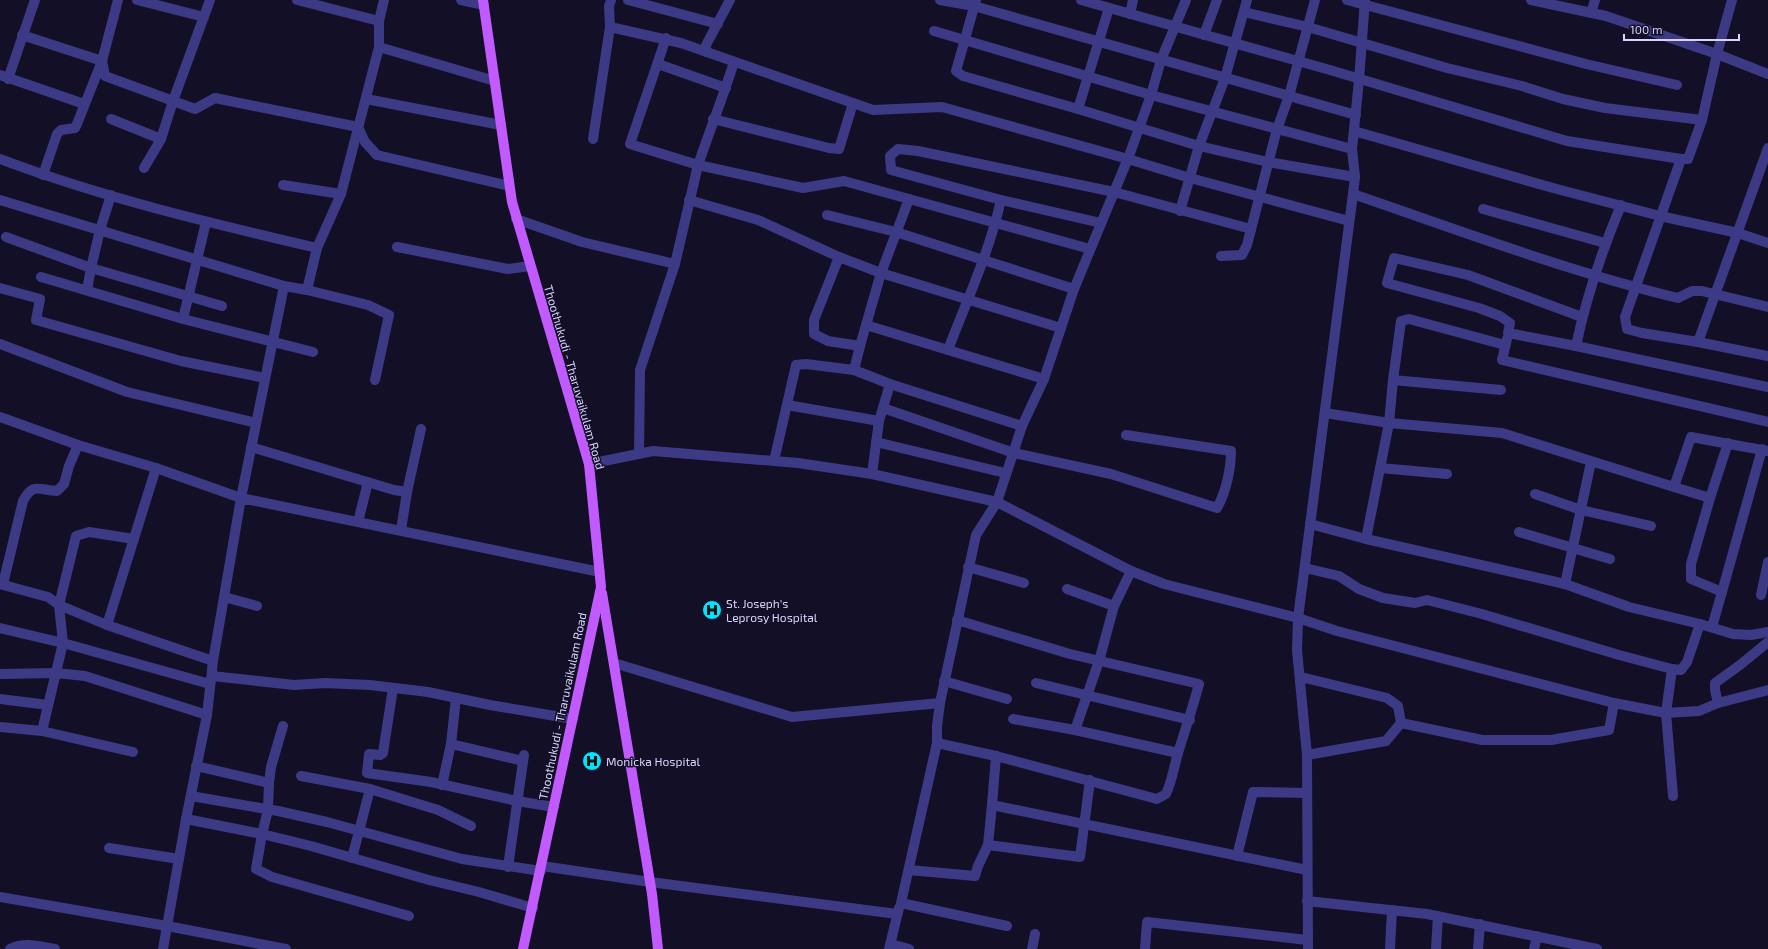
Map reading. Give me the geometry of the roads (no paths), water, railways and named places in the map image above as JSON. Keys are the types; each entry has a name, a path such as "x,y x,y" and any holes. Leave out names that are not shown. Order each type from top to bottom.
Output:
{"main road":[{"name":"Thoothukudi - Tharuvaikulam Road","path":"483,2 509,186 516,219 589,464 601,587 524,949"},
{"path":"601,587 650,882 658,949"}],"street":[{"path":"34,0 22,35 4,77 84,104"},
{"path":"43,175 58,134 61,130 75,128 102,61 118,0"},
{"path":"138,0 204,17"},
{"path":"144,168 161,139 173,101 210,0"},
{"path":"297,0 328,4 379,21"},
{"path":"307,290 317,248 341,194 379,47 379,21 384,0"},
{"path":"461,0 483,2"},
{"path":"593,139 610,27 609,6 611,0"},
{"path":"628,0 718,24"},
{"path":"706,52 706,45 730,0"},
{"path":"940,0 975,3 1161,60 1356,115"},
{"path":"1081,0 1176,26 1567,141 1688,159 1702,120 1717,54 1732,0"},
{"path":"1130,14 1134,0"},
{"path":"909,949 890,947 937,743 937,726 944,681 976,535 997,502 1005,473 1014,454 1022,426 1044,378 1074,289 1128,159 1151,95 1161,60 1186,0"},
{"path":"1204,35 1217,0"},
{"path":"1180,211 1199,146 1226,78 1247,0"},
{"path":"1221,256 1242,255 1247,245 1277,129 1289,96 1315,0"},
{"path":"1347,0 1365,2 1586,64 1677,84"},
{"path":"1531,0 1606,16 1717,54 1768,74"},
{"path":"1590,13 1595,0"},
{"path":"1145,949 1147,922 1308,944 1307,755 1297,650 1298,618 1355,177 1352,149 1365,2"},
{"path":"975,3 956,71 963,76 1140,127 1199,146 1268,162 1355,177"},
{"path":"1078,109 1108,8"},
{"path":"1244,12 1308,27 1447,68 1522,86 1563,99 1605,108 1702,120"},
{"path":"610,27 666,38 873,110 942,107 1128,159 1190,178 1349,220"},
{"path":"934,31 1151,95 1352,149"},
{"path":"22,35 102,61"},
{"path":"666,38 630,144 698,165 803,188 844,181 1090,249"},
{"path":"379,47 494,81"},
{"path":"102,61 105,76 195,109 215,98 358,127"},
{"path":"639,454 640,370 675,264 698,165 714,119 720,108 734,62"},
{"path":"658,64 726,88"},
{"path":"366,99 501,125"},
{"path":"714,119 828,148 839,149 853,103"},
{"path":"111,119 161,139"},
{"path":"358,127 365,142 377,155 509,186"},
{"path":"1354,130 1485,170 1660,216 1738,233 1768,243"},
{"path":"1698,342 1768,148"},
{"path":"1101,223 1001,200 891,170 890,156 898,149 918,151 1114,192 1251,229"},
{"path":"1682,158 1625,317 1627,329 1768,356"},
{"path":"0,159 43,175 206,222 317,248"},
{"path":"283,185 341,194"},
{"path":"1353,194 1556,264 1636,288 1678,298 1692,291 1715,294 1768,307"},
{"path":"86,290 100,230 111,195"},
{"path":"0,200 284,286 368,305 389,315 375,380"},
{"path":"689,200 758,220 839,257 881,273 1061,328"},
{"path":"854,370 881,273 909,200"},
{"path":"948,350 984,261 996,224 1001,200"},
{"path":"1576,346 1582,317 1605,243 1620,205"},
{"path":"1483,209 1605,243"},
{"path":"827,215 896,232 1074,289"},
{"path":"516,219 582,242 675,264"},
{"path":"182,319 206,222"},
{"path":"6,237 92,268 222,306"},
{"path":"397,247 508,269 530,266"},
{"path":"839,257 814,320 814,334 828,341 860,346"},
{"path":"1582,317 1468,275 1394,258 1387,283 1479,308 1500,316 1510,323 1502,360 1768,422"},
{"path":"41,277 182,319 313,352"},
{"path":"163,949 186,819 207,715 213,661 241,498 284,286"},
{"path":"0,288 40,299 36,320 181,361 265,378"},
{"path":"1366,539 1389,423 1401,321 1409,319 1505,345"},
{"path":"866,325 1044,378"},
{"path":"1508,333 1768,387"},
{"path":"0,344 127,392 256,422"},
{"path":"774,461 796,365 806,364 854,370 890,384 1022,426"},
{"path":"1393,380 1501,390"},
{"path":"872,474 879,421 890,384"},
{"path":"787,405 879,421"},
{"path":"884,408 1014,454 1111,474 1216,508 1221,500 1231,462 1231,451 1126,435"},
{"path":"1325,413 1389,423 1502,433 1710,498"},
{"path":"0,417 78,445 156,468 241,498 600,572"},
{"path":"400,530 421,429"},
{"path":"1674,487 1691,436 1765,450 1712,627"},
{"path":"876,442 1005,473"},
{"path":"1722,592 1691,579 1691,564 1728,443"},
{"path":"78,445 68,466 64,484 61,489 57,491 34,488 29,491 23,501 2,584 48,597 59,605 107,625 213,661"},
{"path":"251,447 368,482 407,492"},
{"path":"589,464 653,451 774,461 872,474 997,502 1130,571 1164,584 1298,618 1338,631 1614,703 1666,713 1699,711 1718,702 1768,690"},
{"path":"1565,584 1591,462"},
{"path":"107,625 156,468"},
{"path":"1380,468 1447,474"},
{"path":"358,522 368,482"},
{"path":"1535,494 1581,510 1651,526"},
{"path":"1310,524 1366,539 1565,584 1629,607 1712,627 1733,634 1751,636 1768,632"},
{"path":"42,731 63,643 59,605 76,536 89,532 134,539"},
{"path":"1519,532 1610,560"},
{"path":"1761,595 1768,562"},
{"path":"968,567 1024,584"},
{"path":"1305,568 1339,576 1359,589 1383,598 1415,603 1427,600 1482,614 1619,655 1672,669 1681,670 1687,662 1700,624"},
{"path":"1074,730 1099,661 1114,606 1130,571"},
{"path":"1067,589 1114,606"},
{"path":"224,596 257,606"},
{"path":"937,743 996,756 1157,799 1166,794 1172,780 1178,753 1190,720 1199,684 1070,654 958,620"},
{"path":"0,628 211,680 294,685 325,683 370,685 428,692 573,719"},
{"path":"1718,702 1715,683 1768,642"},
{"path":"614,663 792,716 940,704"},
{"path":"1672,669 1666,713 1673,796"},
{"path":"0,674 56,673 84,676 207,715"},
{"path":"1300,677 1387,698 1398,706 1401,723 1386,741 1307,755"},
{"path":"944,681 1007,699"},
{"path":"1036,683 1190,720"},
{"path":"393,688 383,753 380,755 369,754 367,773 409,778 517,801 554,807"},
{"path":"442,785 451,744 456,698"},
{"path":"0,699 48,705"},
{"path":"1401,723 1482,740 1551,740 1609,730 1614,703"},
{"path":"1013,719 1074,730 1178,753"},
{"path":"283,726 268,784 268,810 256,869 272,877 409,916"},
{"path":"0,727 42,731 133,752"},
{"path":"451,744 524,758 508,867"},
{"path":"908,870 975,876 988,845 996,756"},
{"path":"196,766 268,784"},
{"path":"301,776 370,789 438,810 471,826"},
{"path":"988,845 1080,857 1090,780"},
{"path":"352,858 370,789"},
{"path":"1238,856 1253,792 1307,793"},
{"path":"191,796 268,810 359,830 462,859 508,867 541,869 650,882 897,914"},
{"path":"992,805 1307,870"},
{"path":"186,819 262,834 429,880 479,892 533,908"},
{"path":"109,848 179,860"},
{"path":"0,897 167,926 286,949"},
{"path":"1307,901 1438,916 1597,949"},
{"path":"901,903 1007,926"},
{"path":"1390,949 1392,910"},
{"path":"1436,949 1438,916"},
{"path":"1478,949 1480,924"},
{"path":"1032,949 1035,934"},
{"path":"1534,949 1537,936"},
{"path":"10,949 17,945 39,946 55,949"}],"place":[{"name":"St. Joseph's Leprosy Hospital","path":"712,610"},
{"name":"Monicka Hospital","path":"592,761"}]}
